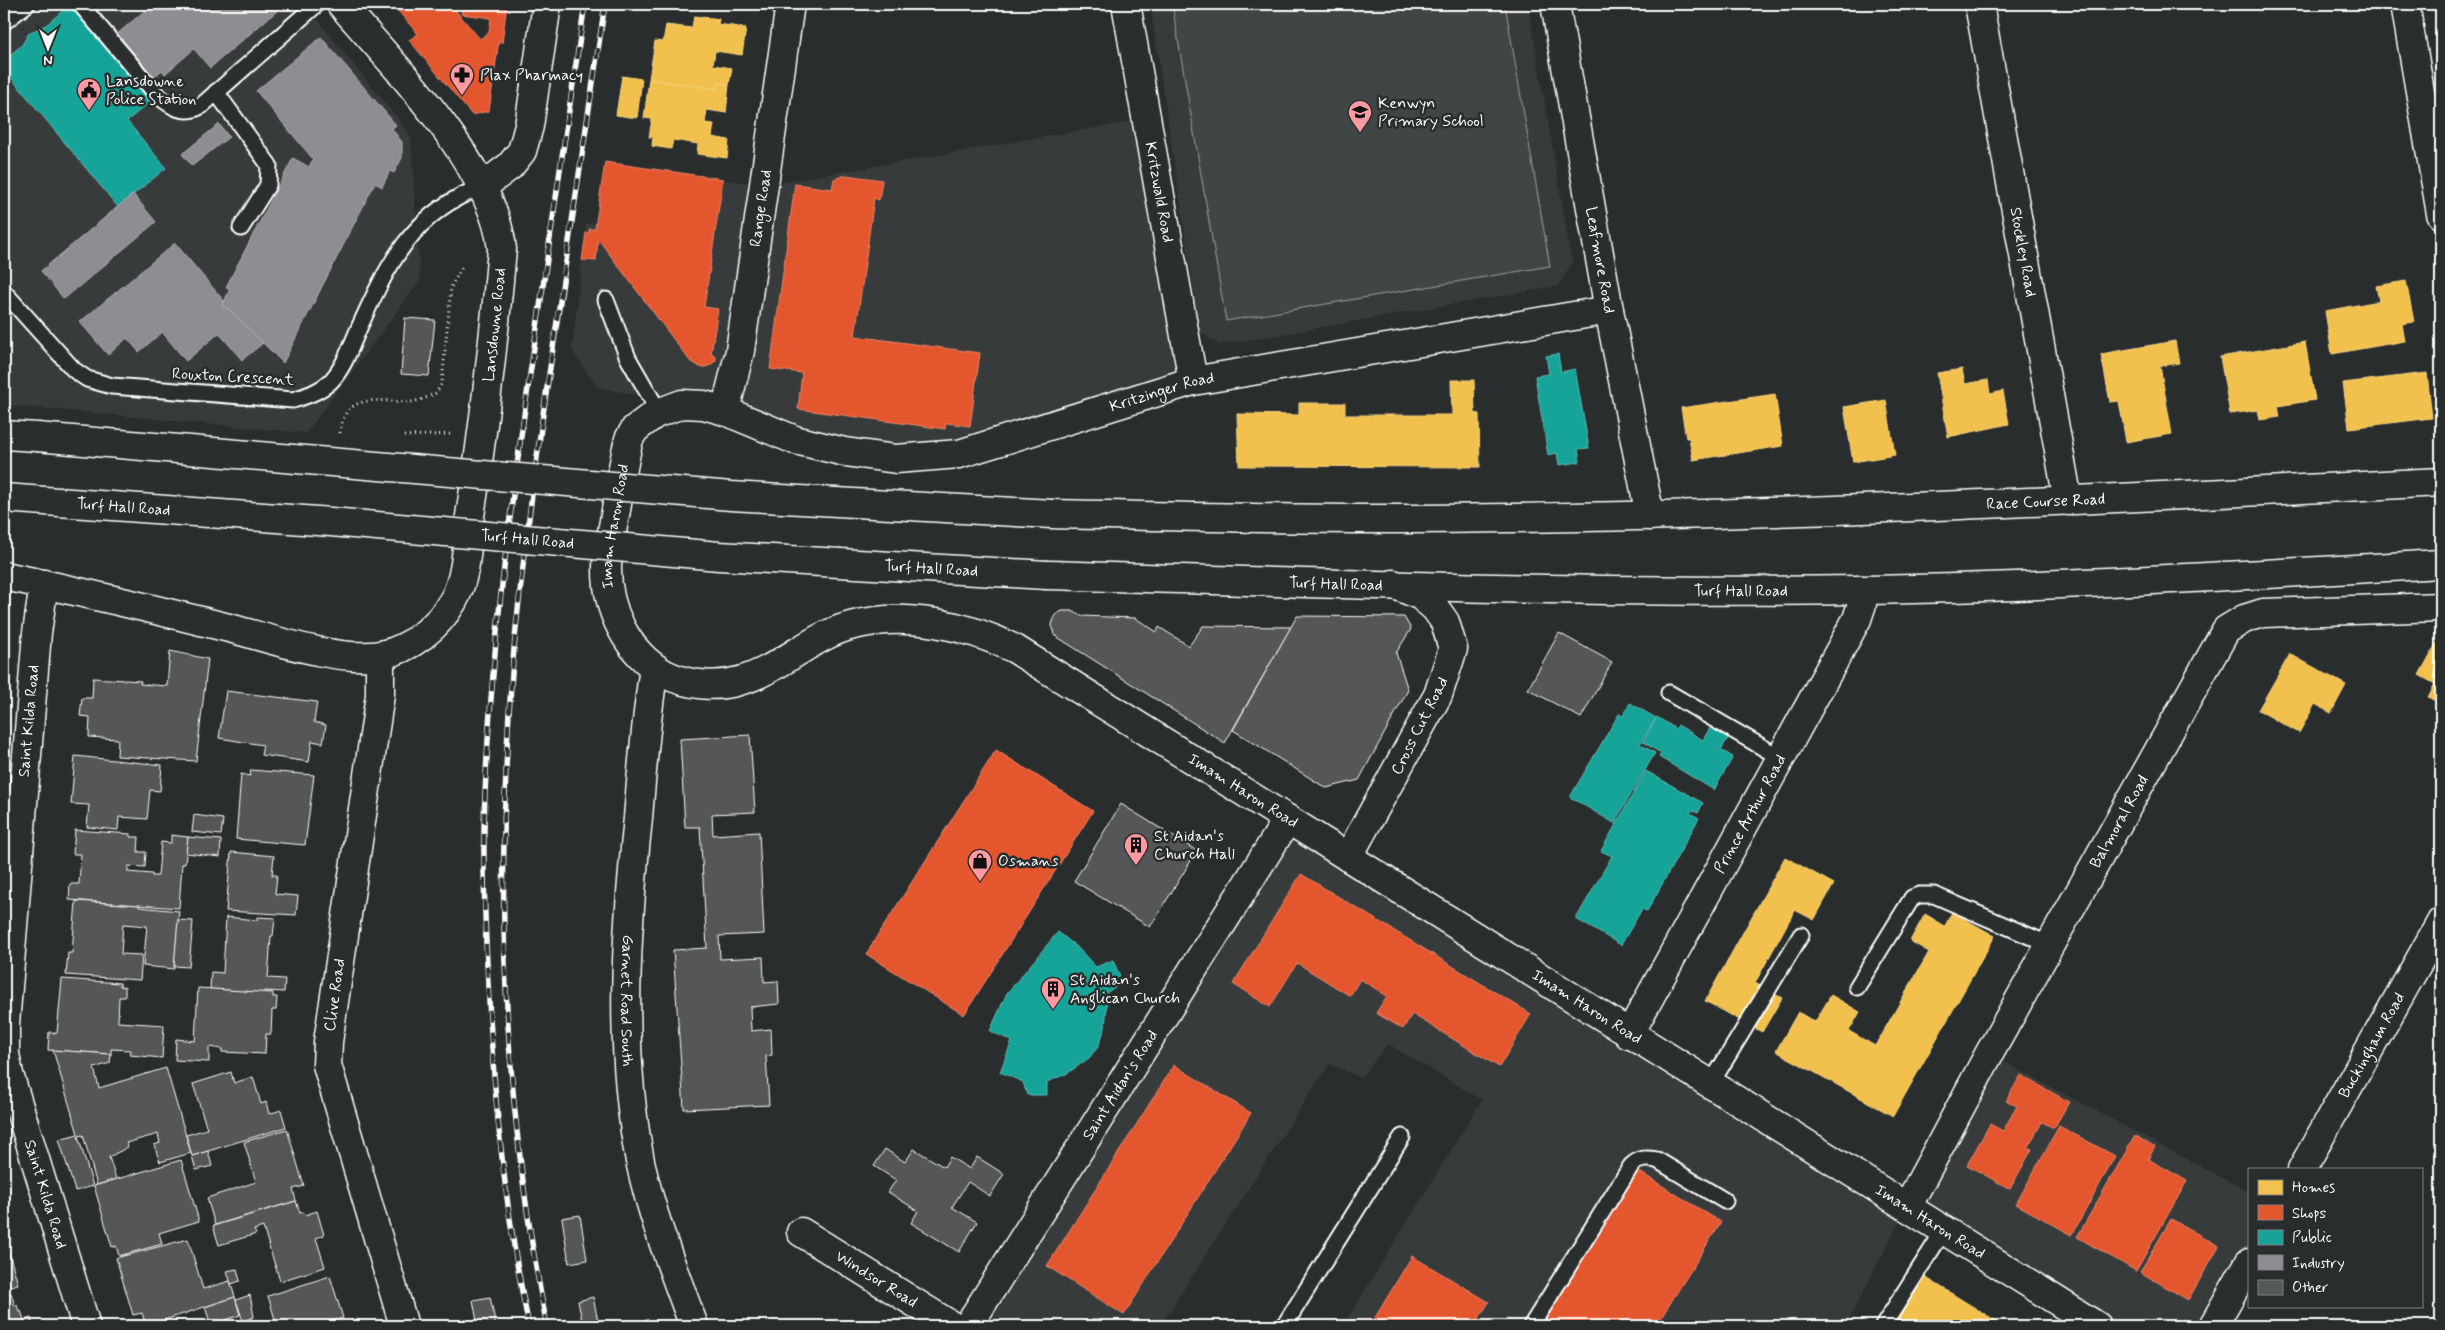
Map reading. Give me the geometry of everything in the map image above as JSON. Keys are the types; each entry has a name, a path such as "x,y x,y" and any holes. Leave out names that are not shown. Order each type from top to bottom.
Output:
{"street":[{"name":"Lansdowne Road","path":"341,4 450,133 482,187 500,230 502,249 483,433 462,574 454,601 428,631 400,649 380,655"},
{"path":"482,187 510,166 522,151 529,126 547,4"},
{"name":"Range Road","path":"725,411 740,351 790,4"},
{"name":"Kritzwald Road","path":"1126,4 1194,381"},
{"name":"Leafmore Road","path":"1555,4 1609,310 1650,516"},
{"name":"Stockley Road","path":"1979,4 2068,501"},
{"path":"2404,4 2441,214"},
{"name":"Kritzinger Road","path":"725,411 796,440 845,452 896,459 960,454 1194,381 1609,310"},
{"name":"Imam Haron Road","path":"725,411 704,405 682,404 660,412 644,421 629,440 607,565 608,588 621,629 629,642 654,668 676,679 696,684 720,685 739,682 777,665 807,644 832,631 855,624 896,621 946,624 996,639 1016,649 1629,1035 1944,1230 2089,1324"},
{"path":"4,435 731,496 1052,514 1373,519 1650,516"},
{"name":"Race Course Road","path":"1650,516 2068,501 2441,482"},
{"name":"Turf Hall Road","path":"4,498 331,522 719,556 1046,575 1722,591 1861,590"},
{"path":"1861,590 2065,584 2441,564"},
{"path":"4,576 294,645 352,656 380,655"},
{"name":"Saint Kilda Road","path":"44,584 37,633 4,1046 9,1074 86,1326"},
{"name":"Cross Cut Road","path":"1348,857 1438,695 1451,662 1453,650 1451,636 1445,622 1435,608 1421,596 1393,584"},
{"name":"Prince Arthur Road","path":"1629,1035 1857,619 1862,604 1861,590"},
{"name":"Balmoral Road","path":"1907,1207 2050,945 2226,630 2244,618 2263,613 2441,607"},
{"name":"Clive Road","path":"380,655 380,695 328,1042 327,1065 404,1326"},
{"name":"Garnet Road South","path":"654,668 646,716 628,921 626,1041 634,1125 648,1194 694,1326"},
{"name":"Saint Aidan's Road","path":"968,1326 1288,819"},
{"name":"Buckingham Road","path":"2303,1168 2441,922"},
{"name":"Windsor Road","path":"801,1232 952,1326"},
{"path":"2213,1326 2248,1265"}],"lane":[{"path":"4,22 27,4"},
{"path":"80,4 157,95 170,106 180,110 192,110 201,106 317,4"},
{"path":"216,92 269,165 268,185 241,228"},
{"name":"Rouxton Crescent","path":"4,292 61,356 86,379 112,386 292,400 315,393 334,378 345,360 380,282 411,236 440,208 467,192 482,187"},
{"path":"606,300 628,358 660,412"},
{"path":"1669,693 1781,758"},
{"path":"1856,987 1912,898 1919,895 1934,895 2050,945"},
{"path":"1710,1085 1801,935"},
{"path":"1284,1326 1402,1137"},
{"path":"1531,1326 1631,1166 1636,1161 1648,1158 1657,1160 1725,1201"},
{"path":"1883,1326 1944,1230"}],"path":[{"path":"340,439 345,414 354,406 370,400 413,402 436,393 442,383 451,287 462,267"},
{"path":"394,436 460,433"}],"shaded area":[{"path":"4,4 305,4 403,125 411,138 420,281 306,433 4,405"},
{"name":"Kenwyn Primary School","path":"1150,4 1528,4 1572,263 1558,286 1219,345 1200,332"},
{"name":"Kenwyn Primary School","path":"1172,4 1505,4 1550,266 1226,321"},
{"path":"1147,119 1193,381 896,459 682,404 597,387 572,350 586,224 594,223 606,165 764,185"},
{"path":"1288,819 1907,1207 1846,1326 1343,1326 1482,1100 1388,1044 1361,1078 1329,1064 1160,1326 968,1326"},
{"path":"1989,1054 2248,1191 2248,1265 2213,1326 2097,1326 1907,1207"}],"building: Homes":[{"path":"704,4 738,4 737,9"},
{"path":"694,16 719,19 718,24 746,28 742,55 715,51 713,65 732,68 729,85 718,83 717,89 649,79 655,41 663,42 666,25 692,28"},
{"path":"622,76 642,79 637,118 616,115"},
{"path":"649,79 717,89 718,83 729,85 726,113 707,110 705,123 714,124 712,137 729,140 727,158 697,154 698,144 673,140 671,149 652,146 653,137 649,137 652,119 644,118"},
{"path":"2406,281 2414,322 2402,324 2405,341 2332,354 2325,311 2379,301 2376,286"},
{"path":"2175,341 2179,363 2160,366 2172,434 2126,442 2119,401 2110,402 2101,354"},
{"path":"2305,342 2315,400 2278,406 2280,417 2260,420 2258,410 2230,414 2220,357"},
{"path":"1962,369 1965,384 1988,380 1990,394 2003,391 2009,424 1948,437 1937,373"},
{"path":"2427,373 2432,418 2349,428 2343,383"},
{"path":"1451,380 1474,380 1475,413 1479,414 1480,467 1239,466 1237,414 1299,415 1299,403 1345,403 1345,415 1452,415"},
{"path":"1775,394 1783,446 1693,460 1689,438 1686,438 1681,408"},
{"path":"1886,400 1895,455 1853,462 1844,407"},
{"path":"2441,635 2441,704 2428,697 2435,684 2419,675"},
{"path":"2290,654 2346,685 2331,713 2315,704 2299,733 2258,710"},
{"path":"1785,857 1834,884 1814,920 1795,910 1755,983 1782,998 1762,1032 1705,1001"},
{"path":"1952,912 1995,936 1893,1116 1776,1051 1798,1012 1815,1022 1831,995 1860,1012 1849,1031 1875,1046 1929,952 1910,941 1925,914 1945,926"},
{"path":"1920,1274 2001,1324 2000,1326 1899,1326 1890,1321"}],"building: Shops":[{"path":"392,4 452,4 480,39 489,32 491,18 461,14 463,6 454,4 507,4 502,43 499,40 489,111 472,115 409,40 418,34"},
{"path":"605,162 723,179 704,307 718,309 711,354 716,357 716,360 711,365 702,368 690,361 598,239 596,261 582,260 586,233 589,233 589,229 595,229"},
{"path":"846,175 882,180 879,200 874,198 855,336 980,353 970,426 946,423 945,429 798,409 802,373 770,369 795,184 832,189 834,179"},
{"name":"Osmans","path":"996,750 1093,811 964,1015 866,954"},
{"path":"1301,874 1531,1014 1499,1067 1412,1014 1403,1029 1376,1013 1387,996 1360,979 1350,996 1297,963 1270,1007 1233,984"},
{"path":"1174,1065 1251,1113 1124,1315 1047,1266"},
{"path":"2021,1075 2069,1102 2054,1128 2042,1122 2028,1147 2032,1149 2010,1189 1967,1165 1990,1124 2003,1131 2017,1106 2006,1101"},
{"path":"2059,1126 2115,1156 2072,1235 2016,1204"},
{"path":"2135,1136 2155,1147 2148,1159 2187,1181 2136,1271 2077,1237"},
{"path":"1638,1171 1721,1222 1656,1326 1542,1326"},
{"path":"2171,1219 2219,1246 2188,1300 2140,1272"},
{"path":"1412,1256 1489,1302 1474,1326 1370,1326"}],"building: Public":[{"name":"Lansdowne Police Station","path":"70,5 151,101 127,121 166,168 118,207 4,69 4,60 22,45 29,33 46,25"},
{"path":"1558,354 1561,372 1575,369 1589,448 1578,449 1580,462 1559,465 1557,453 1548,455 1535,376 1549,374 1546,356"},
{"path":"1630,703 1656,718 1640,744 1655,753 1614,823 1570,797 1619,714 1623,716"},
{"path":"1657,717 1676,729 1678,725 1703,740 1710,728 1728,738 1721,750 1733,757 1714,790 1659,757 1661,753 1643,742"},
{"path":"1646,771 1703,803 1698,813 1692,810 1690,813 1699,818 1647,911 1642,909 1621,945 1576,919 1612,856 1601,851"},
{"name":"St Aidan's Anglican Church","path":"1058,932 1077,947 1096,967 1113,960 1122,982 1105,994 1107,1004 1105,1028 1098,1047 1089,1058 1068,1073 1047,1082 1047,1095 1027,1095 1023,1082 1000,1072 1012,1041 990,1031 1007,993"}],"building: Industry":[{"path":"154,4 285,4 210,68 194,49 165,74 162,70 153,78 116,35 149,7 153,12 158,8"},
{"path":"321,37 396,125 392,129 402,142 402,158 394,173 390,171 382,187 375,183 283,363 230,310 222,306 230,289 226,287 293,158 309,167 313,159 256,91"},
{"path":"219,124 229,137 192,166 182,154"},
{"path":"133,194 156,222 64,299 41,271"},
{"path":"175,243 224,301 222,306 230,310 263,343 242,360 219,333 186,361 162,332 139,352 127,338 108,355 80,322"}],"building: Other":[{"path":"405,318 435,320 429,376 401,374"},
{"path":"1062,611 1072,611 1082,616 1135,618 1157,632 1159,627 1189,646 1203,626 1291,627 1225,743 1054,635 1052,625 1055,615"},
{"path":"1297,616 1404,617 1411,629 1396,653 1408,690 1359,780 1326,788 1233,730"},
{"path":"1559,633 1612,662 1581,718 1528,689"},
{"path":"170,651 208,659 196,761 117,756 118,739 89,737 90,717 80,716 82,698 92,698 93,678 141,681 140,684 167,686"},
{"path":"226,691 317,702 314,722 326,725 323,743 312,741 309,762 261,755 263,745 219,738"},
{"path":"750,735 755,812 712,814 713,835 759,832 764,934 719,936 720,959 763,957 764,982 778,981 779,1004 750,1007 751,1031 771,1029 772,1055 766,1056 769,1105 684,1109 673,950 707,948 700,827 685,827 680,739"},
{"path":"75,756 162,765 160,791 150,790 147,819 119,817 118,830 87,827 89,805 71,804"},
{"path":"251,770 314,775 305,845 236,839 241,774 250,776"},
{"name":"St Aidan's Church Hall","path":"1121,804 1197,851 1150,927 1074,881"},
{"path":"194,815 223,819 221,835 192,832"},
{"path":"75,830 130,834 130,837 139,837 138,852 146,852 145,867 128,866 128,872 152,874 152,876 158,876 161,842 171,843 171,835 188,837 185,864 182,864 179,908 69,900 70,884 79,884 81,854 73,854"},
{"path":"188,837 221,840 220,857 186,853"},
{"path":"231,852 274,856 272,875 277,875 275,894 298,896 296,915 226,911"},
{"path":"76,901 139,905 139,907 179,911 174,969 143,966 147,926 123,924 121,954 142,955 140,980 66,975 68,953 72,953"},
{"path":"226,917 257,920 257,917 275,918 273,936 271,936 268,978 285,979 284,992 264,991 264,993 210,989 211,972 223,973"},
{"path":"178,920 193,921 189,967 174,966"},
{"path":"62,979 120,983 120,986 125,987 125,997 119,997 118,1022 164,1025 162,1058 130,1055 131,1050 111,1049 111,1054 48,1050 49,1032 57,1033"},
{"path":"198,988 273,993 273,997 277,997 276,1010 272,1010 271,1034 266,1034 265,1054 222,1052 222,1049 209,1047 209,1062 175,1060 176,1039 195,1041"},
{"path":"53,1050 111,1054 110,1063 94,1068 99,1088 166,1068 191,1153 160,1162 154,1145 160,1143 158,1134 126,1143 128,1147 109,1157 116,1179 97,1185 83,1135 78,1136 93,1186 75,1191 59,1139 78,1134"},
{"path":"231,1072 234,1083 253,1077 261,1104 266,1102 269,1114 281,1110 286,1127 192,1156 186,1135 207,1129 193,1084"},
{"path":"287,1129 304,1186 293,1189 296,1201 215,1225 207,1198 256,1182 244,1142"},
{"path":"885,1149 905,1162 914,1149 944,1167 950,1157 970,1169 977,1157 1004,1174 990,1196 968,1182 952,1207 977,1222 959,1252 911,1223 918,1211 888,1192 896,1180 874,1166"},
{"path":"208,1151 212,1166 196,1170 192,1156"},
{"path":"181,1160 199,1221 159,1233 162,1244 119,1256 116,1246 112,1247 94,1186"},
{"path":"296,1201 300,1213 303,1212 305,1215 317,1211 324,1235 316,1238 325,1267 280,1281 263,1227 254,1230 256,1234 219,1245 213,1226"},
{"path":"580,1215 587,1260 569,1263 562,1218"},
{"path":"4,1236 18,1284 4,1288"},
{"path":"188,1239 203,1289 230,1281 235,1297 146,1326 142,1313 133,1315 116,1258"},
{"path":"237,1269 240,1281 231,1284 227,1271"},
{"path":"330,1276 343,1318 317,1326 277,1326 268,1296"},
{"path":"11,1293 15,1306 17,1305 19,1312 21,1311 24,1320 31,1318 33,1326 4,1326 4,1295"},
{"path":"250,1295 254,1317 243,1321 236,1300"},
{"path":"235,1297 240,1315 211,1325 205,1307"},
{"path":"490,1297 496,1326 478,1326 473,1300"},
{"path":"593,1297 599,1326 583,1326 578,1301"}],"railway":[{"path":"529,1326 508,1205 495,1083 485,923 485,794 498,624 511,511 585,4"},
{"path":"547,1326 532,1244 520,1161 506,994 504,827 507,743 522,570 605,4"}],"place":[{"name":"Plax Pharmacy","path":"462,96"},
{"name":"Lansdowne Police Station","path":"89,111"},
{"name":"Kenwyn Primary School","path":"1360,133"},
{"name":"St Aidan's Church Hall","path":"1136,866"},
{"name":"Osmans","path":"980,882"},
{"name":"St Aidan's Anglican Church","path":"1053,1010"}]}
